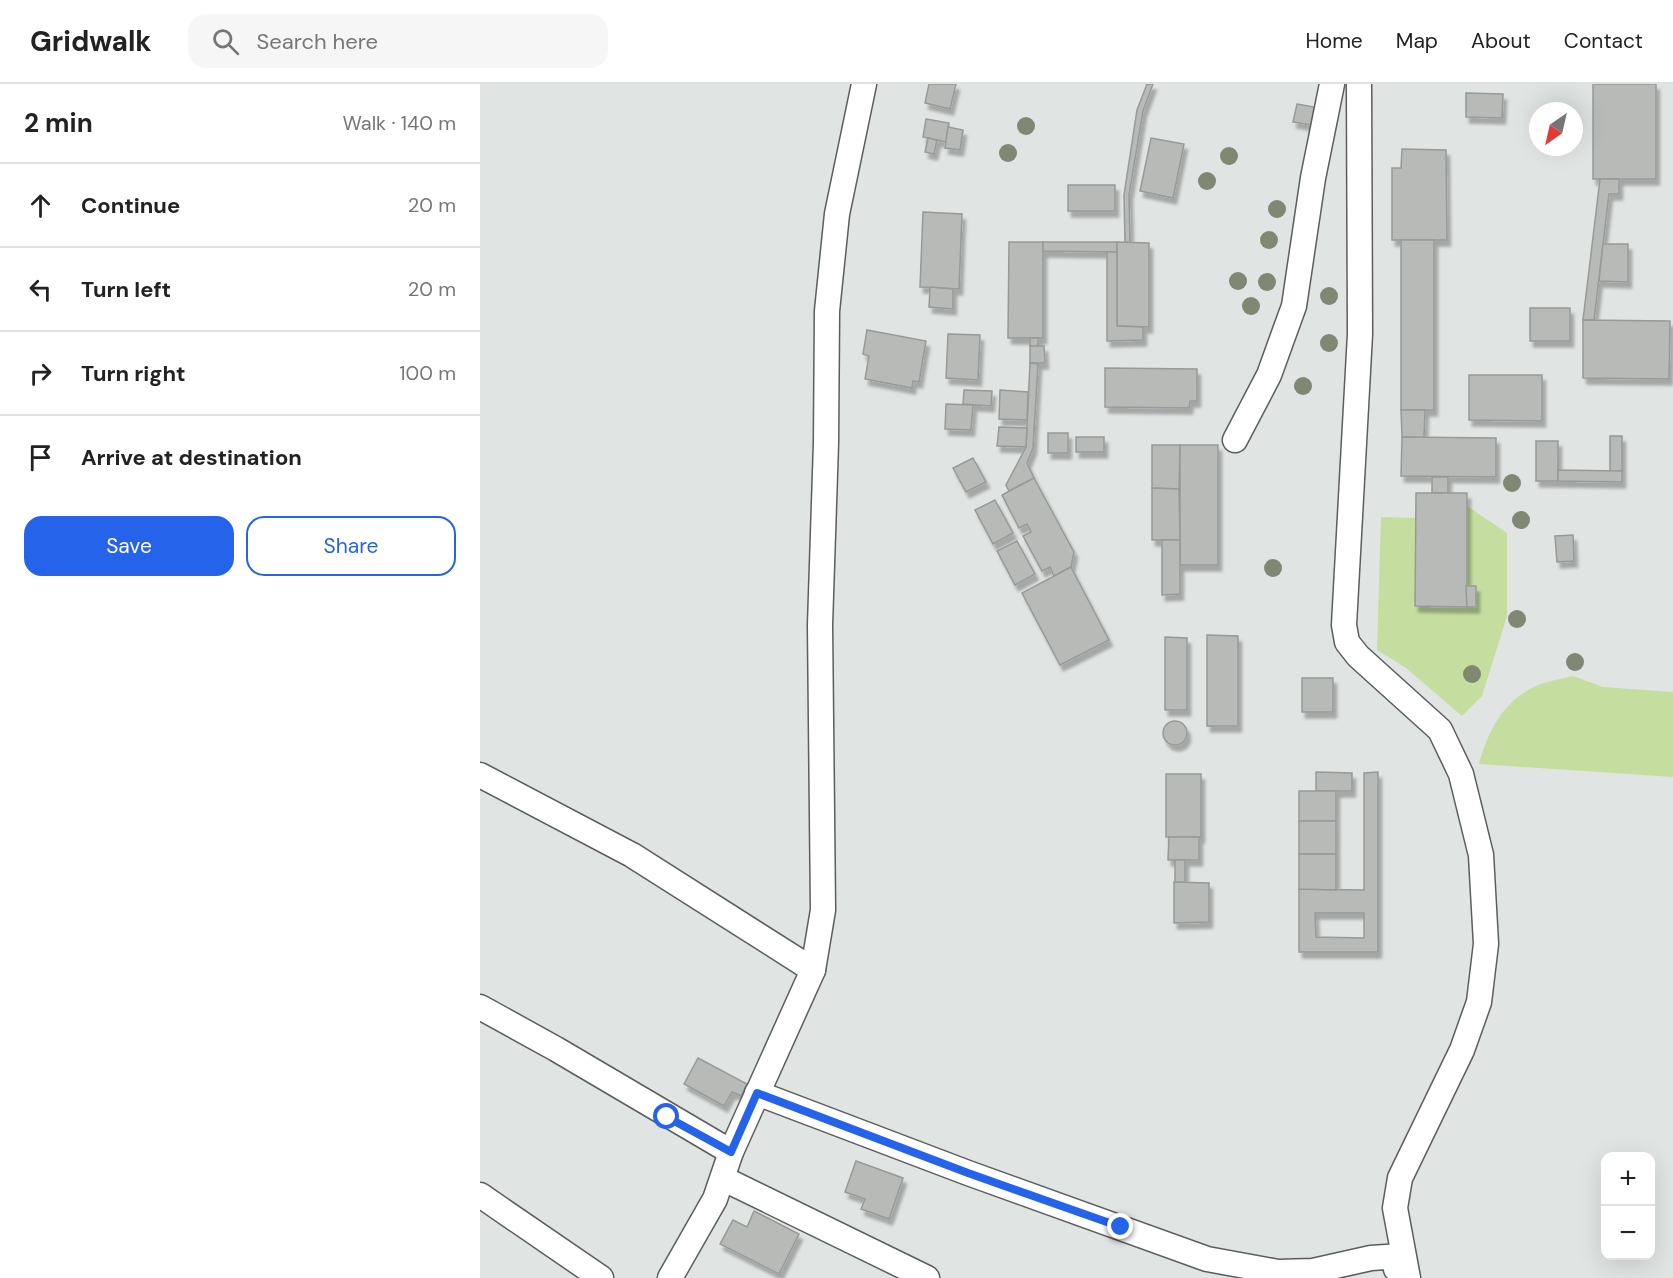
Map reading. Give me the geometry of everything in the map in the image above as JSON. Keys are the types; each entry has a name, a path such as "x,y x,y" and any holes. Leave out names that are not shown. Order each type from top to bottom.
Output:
{"street":[{"path":"670,1278 724,1179 731,1152 813,970 824,910 820,625 826,443 827,311 837,214 864,84"},
{"path":"1235,440 1269,375 1294,306 1313,178 1332,84"},
{"path":"1359,84 1360,334 1344,625 1347,642 1358,656 1440,730 1461,774 1481,855 1486,944 1479,1002 1461,1050 1400,1178 1395,1208 1405,1267"},
{"path":"480,775 632,855 813,970"},
{"path":"480,1007 731,1152"},
{"path":"757,1093 968,1173 1207,1259 1278,1272 1312,1271 1371,1258 1405,1267"},
{"path":"724,1179 927,1278"},
{"path":"480,1196 601,1278"},
{"path":"1393,1278 1405,1267"}],"green space":[{"path":"1467,506 1507,533 1507,616 1482,696 1462,716 1406,668 1377,650 1381,517 1415,518 1416,606 1476,607 1476,586 1466,586"},
{"path":"1573,676 1603,687 1673,692 1673,777 1479,764 1498,718 1514,700 1540,684"}],"building":[{"path":"929,84 956,84 950,109 925,103"},
{"path":"1147,84 1153,84 1143,111 1129,195 1130,243 1125,242 1124,195 1137,110"},
{"path":"1593,84 1656,84 1656,179 1593,179"},
{"path":"1466,93 1503,94 1502,118 1466,117"},
{"path":"1297,104 1314,107 1311,125 1293,122"},
{"path":"926,119 949,123 946,142 923,137"},
{"path":"948,127 963,130 960,150 945,148"},
{"path":"928,138 937,140 934,154 925,152"},
{"path":"1151,138 1184,144 1173,198 1140,191"},
{"path":"1402,149 1446,150 1447,240 1392,240 1392,168 1401,168"},
{"path":"1600,179 1619,179 1619,194 1609,194 1594,320 1583,320"},
{"path":"1068,185 1115,185 1115,211 1068,211"},
{"path":"923,212 962,214 959,289 920,287"},
{"path":"1401,240 1434,240 1434,410 1401,410"},
{"path":"1009,242 1043,242 1043,338 1008,338"},
{"path":"1043,242 1117,242 1117,252 1043,251"},
{"path":"1117,242 1149,243 1149,327 1117,326"},
{"path":"1603,244 1628,244 1628,282 1599,281"},
{"path":"1107,252 1117,252 1117,326 1143,327 1143,340 1107,341"},
{"path":"930,287 953,289 953,309 929,307"},
{"path":"1530,308 1570,308 1570,341 1530,341"},
{"path":"1583,320 1670,321 1669,379 1583,378"},
{"path":"867,330 926,341 919,382 913,381 912,388 865,379 869,356 863,354"},
{"path":"948,334 980,335 978,380 946,378"},
{"path":"1030,338 1038,338 1038,346 1030,346"},
{"path":"1030,346 1044,346 1045,363 1030,363"},
{"path":"1030,363 1038,364 1033,448 1027,463 1034,478 1009,491 1006,485 1026,447"},
{"path":"1105,368 1197,369 1197,401 1190,401 1189,408 1105,407"},
{"path":"1469,375 1542,375 1542,421 1469,420"},
{"path":"964,390 992,391 991,406 963,404"},
{"path":"1000,390 1028,392 1027,420 999,419"},
{"path":"946,404 973,405 971,430 945,429"},
{"path":"1401,410 1425,410 1424,438 1402,437"},
{"path":"999,427 1027,428 1026,447 997,446"},
{"path":"1048,433 1068,433 1068,453 1048,453"},
{"path":"1610,436 1622,436 1622,471 1610,471"},
{"path":"1076,437 1104,437 1104,452 1076,452"},
{"path":"1402,437 1496,438 1496,477 1401,476"},
{"path":"1536,441 1558,441 1558,481 1536,481"},
{"path":"1152,445 1180,445 1179,489 1152,488"},
{"path":"1180,445 1218,445 1218,565 1180,565"},
{"path":"973,458 986,482 966,492 953,468"},
{"path":"1558,470 1622,471 1622,482 1558,481"},
{"path":"1432,477 1448,477 1448,493 1432,493"},
{"path":"1034,478 1074,552 1071,567 1054,576 1050,567 1042,571 1023,536 1031,532 1027,524 1019,528 1002,495"},
{"path":"1152,488 1179,489 1180,540 1152,540"},
{"path":"1416,493 1467,493 1467,607 1415,606"},
{"path":"995,500 1013,533 993,544 975,510"},
{"path":"1573,535 1574,561 1557,562 1555,536"},
{"path":"1162,540 1180,540 1180,594 1162,595"},
{"path":"1017,541 1035,574 1015,585 997,551"},
{"path":"1071,567 1109,640 1060,665 1022,593"},
{"path":"1466,586 1476,586 1476,607 1467,607"},
{"path":"1207,635 1238,636 1238,726 1207,726"},
{"path":"1165,637 1187,638 1187,710 1165,710"},
{"path":"1302,678 1333,678 1333,712 1302,712"},
{"path":"1175,721 1180,722 1186,728 1186,738 1180,744 1175,745 1170,744 1164,738 1163,733 1164,728 1170,722"},
{"path":"1316,772 1352,773 1352,791 1316,791"},
{"path":"1378,772 1378,952 1299,952 1299,889 1364,890 1364,773","holes":["1315,913 1364,913 1364,938 1316,937"]},
{"path":"1166,774 1201,774 1201,837 1166,837"},
{"path":"1299,791 1336,791 1336,821 1299,821"},
{"path":"1299,821 1336,821 1336,854 1299,854"},
{"path":"1169,837 1199,837 1199,860 1168,860"},
{"path":"1299,854 1336,854 1336,890 1299,889"},
{"path":"1175,860 1185,860 1185,882 1175,883"},
{"path":"1174,882 1209,883 1209,922 1174,923"},
{"path":"698,1058 747,1084 741,1096 732,1092 724,1106 684,1084"},
{"path":"856,1161 903,1178 889,1219 861,1209 865,1199 845,1192"},
{"path":"754,1211 799,1234 779,1274 720,1244 733,1220 747,1227"}],"route":[{"path":"667,1117 731,1152 757,1093 968,1173 1121,1227"}]}
